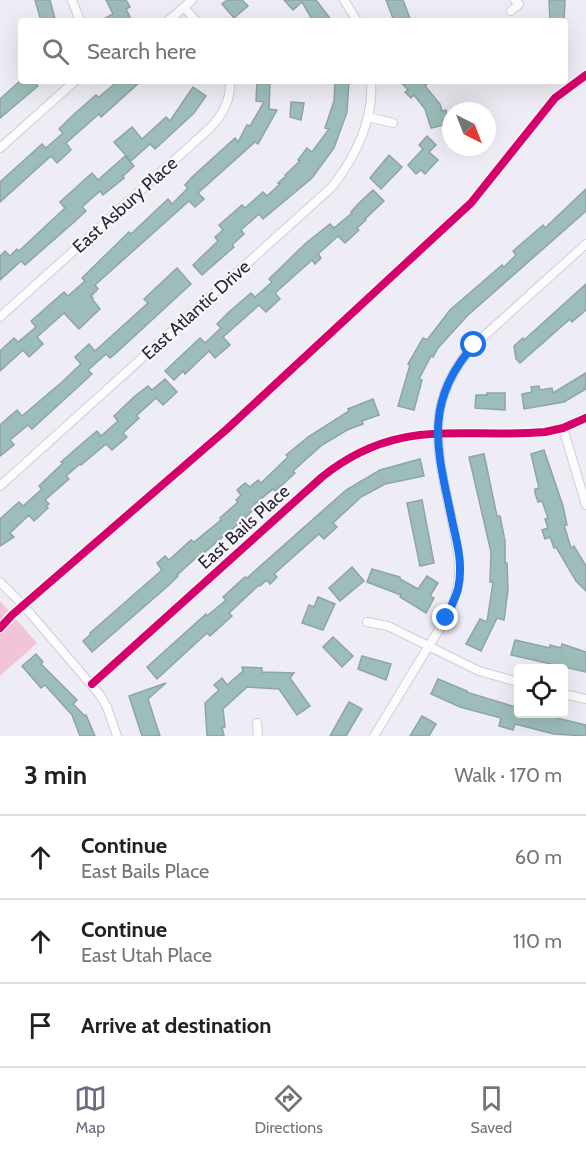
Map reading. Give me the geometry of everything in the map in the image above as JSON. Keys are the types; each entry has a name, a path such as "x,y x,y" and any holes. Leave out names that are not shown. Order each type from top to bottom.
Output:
{"street":[{"path":"72,0 79,18"},
{"path":"171,18 192,0"},
{"path":"344,0 355,18"},
{"path":"511,10 519,4 515,0"},
{"path":"184,7 193,18"},
{"path":"0,148 72,84"},
{"name":"East Asbury Place","path":"0,317 209,129 223,111 228,99 230,84"},
{"name":"East Atlantic Drive","path":"0,486 332,187 347,168 358,147 368,117 371,84"},
{"path":"368,117 393,123"},
{"path":"374,736 453,603 460,572 460,556 437,434 441,401 448,382 465,354 586,244"},
{"name":"East Bails Place","path":"92,684 336,466 359,452 401,437 437,434 526,434 563,428 586,418"},
{"path":"563,428 586,505"},
{"path":"0,582 92,684 107,707 117,736"},
{"path":"367,622 388,626 479,671 514,681"},
{"path":"568,695 586,699"},
{"path":"257,723 258,736"}],"shaded area":[{"path":"0,601 37,643 0,676"}],"building":[{"path":"35,0 50,0 55,18 40,18"},
{"path":"106,0 126,0 130,7 126,9 130,17 106,18 113,14"},
{"path":"227,0 242,0 248,6 234,18 222,4"},
{"path":"284,0 316,0 330,18 311,18 302,2 293,10"},
{"path":"386,0 403,0 410,18 393,18"},
{"path":"549,0 565,0 564,18 550,18"},
{"path":"18,83 38,86 0,118 0,99"},
{"path":"114,84 138,84 101,117 99,114 66,143 71,150 57,163 51,156 0,202 0,182 42,144 46,148 63,133 59,129 72,116 96,95 99,97"},
{"path":"257,84 270,84 269,109 277,110 258,144 255,142 198,193 204,199 195,207 189,201 95,285 98,289 91,296 100,309 79,329 64,313 37,337 43,344 29,357 23,350 0,371 0,351 14,338 18,342 36,327 31,321 64,292 68,296 85,281 82,278 129,232 131,234 168,199 172,204 188,188 185,185 192,177 235,138 238,142 264,102 256,101"},
{"path":"335,84 349,84 347,112 334,148 312,178 263,219 259,214 241,230 244,234 232,245 234,247 202,275 193,265 218,241 215,237 223,230 219,225 242,205 245,208 263,192 267,196 300,161 298,160 307,148 312,152 329,129 325,128 334,101"},
{"path":"403,84 427,84 425,86 440,104 442,125 431,128 425,109 414,95 411,98 405,92 408,90"},
{"path":"193,87 206,96 194,113 155,149 150,144 131,161 114,142 132,127 142,139 166,117 170,121"},
{"path":"291,102 304,103 301,120 290,117"},
{"path":"427,136 436,145 429,152 438,160 425,174 421,170 416,174 408,165 423,149 419,145"},
{"path":"389,155 402,167 381,189 370,178"},
{"path":"125,156 134,166 123,176 124,178 103,195 100,191 82,207 86,211 73,223 25,265 21,261 0,280 0,256 5,251 10,256 17,249 19,251 65,208 60,202 92,173 98,180"},
{"path":"586,189 586,211 467,316 438,348 433,357 431,356 419,379 422,380 414,410 398,406 410,365 408,364 423,338 427,340 450,310 502,265 504,267 516,255 513,251 543,225 545,228"},
{"path":"373,190 384,201 357,228 359,230 345,243 338,236 318,254 321,258 315,264 312,260 275,293 280,299 266,312 259,305 223,337 230,345 215,358 209,351 185,374 183,371 174,380 165,371 200,338 205,343 221,328 217,324 230,311 251,293 255,297 272,282 269,279 306,243 330,224 334,228 352,213"},
{"path":"177,268 191,284 115,354 110,358 106,354 88,370 92,374 32,429 28,425 10,440 14,445 0,456 0,425 17,410 22,416 62,382 81,364 75,357 89,344 95,351 148,303 144,299"},
{"path":"586,284 586,310 572,322 570,319 520,363 516,359 514,346 523,338 524,340"},
{"path":"586,373 586,389 564,402 524,409 522,394 532,392 531,387 539,386 540,390 552,388 553,393"},
{"path":"165,379 177,392 163,405 156,398 136,416 139,418 123,433 127,437 112,450 106,444 66,476 69,479 45,500 49,504 46,506 48,508 34,521 29,515 10,533 14,537 0,546 0,519 19,502 23,506 42,489 39,486 63,463 61,462 97,431 101,436 118,421 114,416 135,396 148,386 152,390"},
{"path":"487,393 505,393 505,410 475,408 476,395 487,395"},
{"path":"373,399 379,415 362,421 363,424 347,430 322,445 293,471 295,473 281,486 275,491 273,489 255,504 257,506 245,518 197,557 169,585 92,652 83,641 90,633 162,570 157,563 165,556 169,560 191,540 194,542 221,520 220,518 238,502 236,500 241,495 237,490 245,483 250,487 258,480 261,483 288,457 286,455 308,437 349,411 348,409"},
{"path":"544,450 563,506 567,525 564,525 571,548 574,546 586,566 586,591 576,581 556,547 554,548 550,537 545,539 542,530 548,528 545,519 548,518 542,501 538,502 535,493 535,489 539,488 531,454"},
{"path":"484,454 497,516 500,516 505,541 508,590 504,620 497,618 481,651 466,644 480,619 487,622 493,582 490,582 491,552 469,457"},
{"path":"420,459 424,476 385,484 361,497 333,523 337,527 324,539 319,534 274,574 277,577 270,584 267,580 259,585 229,613 232,616 210,636 207,633 157,679 147,667 206,614 207,616 226,600 223,597 346,490 380,470"},
{"path":"422,500 434,563 420,566 407,503"},
{"path":"352,567 364,581 340,601 329,588"},
{"path":"372,569 400,577 418,589 427,576 438,583 430,596 434,598 426,613 400,597 401,595 367,582"},
{"path":"318,597 335,604 323,630 302,623 309,605 314,607"},
{"path":"333,637 353,656 342,667 323,647"},
{"path":"515,640 550,648 550,645 561,648 562,644 586,652 586,672 568,668 568,664 551,664 511,655"},
{"path":"36,654 43,662 41,664 77,700 73,704 86,715 95,736 80,736 72,715 45,685 41,688 22,666"},
{"path":"362,656 391,664 386,680 358,669"},
{"path":"242,667 262,668 262,672 294,673 290,678 310,706 297,715 279,689 247,687 223,709 224,736 207,736 205,703 219,690 214,685 222,678 227,685 243,671"},
{"path":"438,679 466,692 514,706 514,718 557,718 586,725 586,736 554,734 515,724 513,730 499,726 501,718 460,707 431,694"},
{"path":"166,683 148,699 160,736 142,736 129,696"},
{"path":"349,702 362,709 346,736 330,736"},
{"path":"422,716 436,724 429,736 410,736"}],"cycle path":[{"path":"0,628 12,615 227,429 471,203 555,98 586,75"},
{"path":"92,684 322,477 350,458 377,445 403,438 429,434 545,432 563,428 586,418"}],"route":[{"path":"446,618 458,588 460,556 439,453 438,420 441,401 448,382 465,354 474,345"}]}
